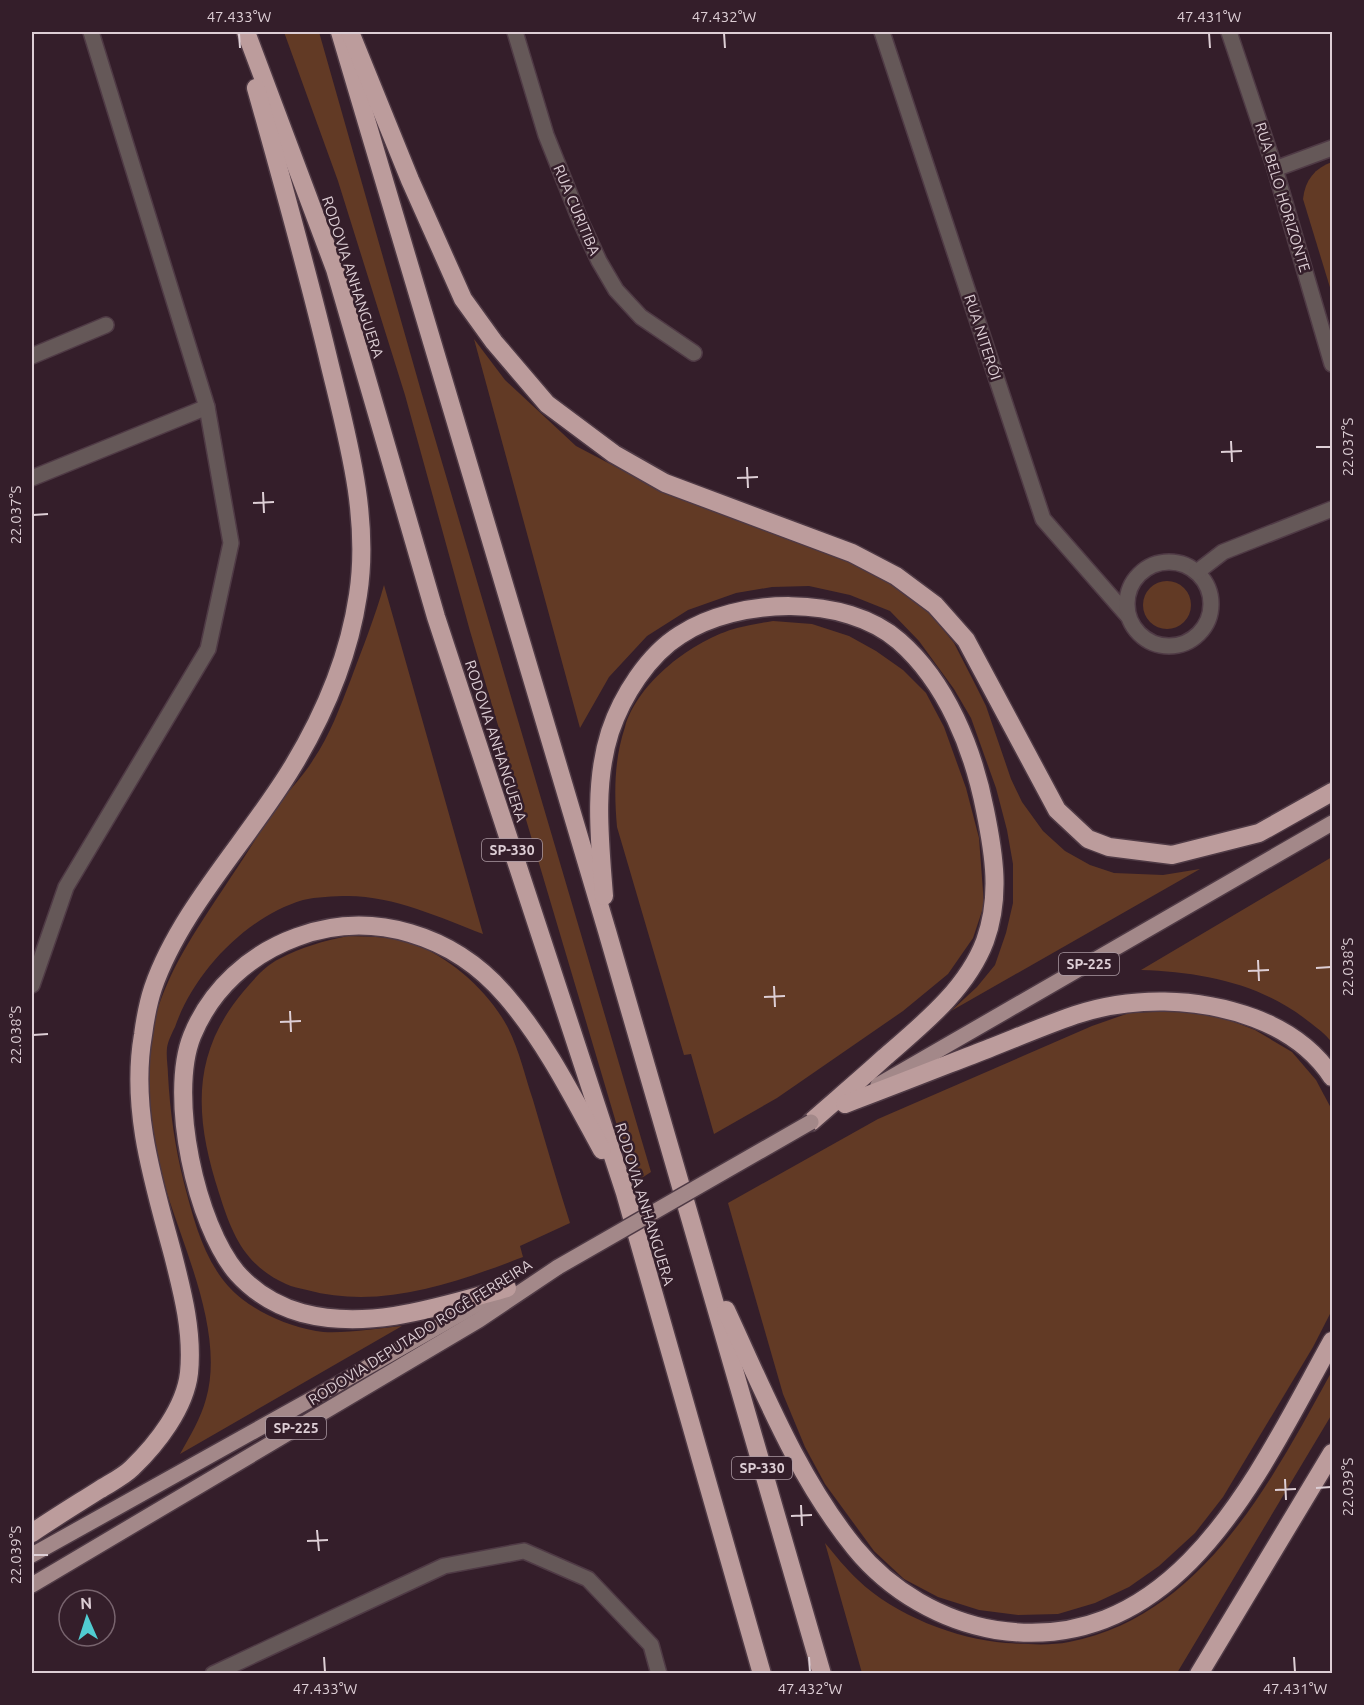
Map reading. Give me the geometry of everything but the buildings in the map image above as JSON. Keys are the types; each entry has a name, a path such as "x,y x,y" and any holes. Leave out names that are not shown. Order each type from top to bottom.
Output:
{"highway":[{"path":"32,1533 130,1470 156,1440 179,1407 189,1377 190,1340 184,1300 148,1159 139,1098 142,1039 152,989 174,942 203,896 292,768 317,722 338,676 358,592 360,545 358,501 349,447 302,247 240,32"},
{"name":"RODOVIA ANHANGUERA","path":"246,32 335,269 436,617 625,1193 762,1674"},
{"name":"SP-330","path":"340,32 607,931 822,1674"},
{"path":"350,32 410,180 463,299 494,342 547,404 614,454 665,483 852,553 896,576 935,605 966,640 1057,810 1088,839 1109,847 1172,855 1259,833 1332,792"},
{"path":"607,931 598,816 603,768 610,733 623,700 646,666 678,635 711,619 747,609 800,606 825,609 876,626 897,639 911,652 928,671 945,698 959,726 973,765 993,853 995,896 992,918 985,942 947,999 928,1020 811,1122"},
{"path":"507,1288 426,1311 379,1317 319,1317 281,1306 259,1293 238,1274 224,1256 208,1222 194,1171 185,1126 182,1092 191,1039 206,1009 234,975 257,956 282,942 304,934 330,927 357,924 384,926 406,931 450,950 476,967 504,994 524,1019 576,1102 625,1193"},
{"path":"845,1104 1076,1015 1132,1002 1188,1003 1218,1007 1254,1018 1293,1037 1312,1052 1332,1077"},
{"path":"703,1262 801,1468 855,1549 897,1588 946,1616 977,1627 1031,1634 1086,1627 1113,1617 1159,1588 1207,1543 1261,1468 1332,1341"},
{"path":"1199,1674 1332,1453"}],"main road":[{"name":"SP-225","path":"558,1267 1332,823"},
{"name":"RODOVIA DEPUTADO ROGÊ FERREIRA","path":"32,1555 507,1288 558,1267"},
{"name":"RODOVIA DEPUTADO ROGÊ FERREIRA","path":"32,1585 479,1320 558,1267"}],"street":[{"path":"32,985 66,887 208,649 231,543 207,407 91,32"},
{"name":"RUA CURITIBA","path":"515,32 546,135 599,261 616,290 641,317 694,353"},
{"name":"RUA NITERÓI","path":"882,32 1042,519 1128,616"},
{"name":"RUA BELO HORIZONTE","path":"1229,32 1275,169 1332,364"},
{"path":"1275,169 1332,148"},
{"path":"32,356 106,325"},
{"path":"32,478 207,407"},
{"path":"1197,572 1223,552 1332,509"},
{"path":"1168,561 1183,564 1197,572 1206,584 1211,599 1210,614 1203,629 1191,639 1177,645 1161,645 1147,640 1135,630 1128,616 1126,600 1130,585 1140,573 1153,565 1168,561"},
{"path":"213,1674 444,1566 524,1551 588,1579 651,1645 659,1674"}],"shaded area":[{"path":"284,32 319,32 421,391 651,1172 634,1183 470,631 405,395 338,181"},
{"path":"1332,162 1332,294 1303,199 1306,186 1312,176 1316,171"},
{"path":"474,339 505,380 576,446 652,486 847,558 891,583 929,612 954,643 986,706 1011,779 1022,802 1043,831 1065,851 1090,865 1114,873 1163,875 1200,869 951,1011 977,987 995,965 1013,903 1013,864 996,788 971,718 954,689 919,641 890,611 850,595 809,586 772,587 736,593 688,610 647,636 609,677 580,728"},
{"path":"1167,581 1184,588 1191,605 1184,622 1167,629 1150,622 1143,605 1150,588"},
{"path":"384,585 483,934 417,909 365,897 325,897 303,900 282,908 242,933 209,967 184,1006 169,1040 167,1055 173,1129 188,1199 211,1261 230,1288 259,1310 286,1323 306,1329 335,1332 402,1326 180,1454 206,1399 210,1375 210,1349 201,1296 168,1196 154,1137 148,1077 151,1037 156,1015 172,973 194,933 274,810 306,771 325,741 351,679"},
{"path":"773,621 812,624 849,636 903,670 926,693 944,727 966,788 979,838 984,905 973,938 948,974 903,1011 777,1098 714,1134 691,1054 684,1055 617,827 615,789 617,764 621,739 632,710 642,694 669,665 703,642 720,634"},
{"path":"1332,857 1332,1043 1321,1031 1290,1008 1250,989 1186,973 1141,970"},
{"path":"348,936 396,939 426,949 454,966 479,988 507,1026 522,1063 570,1223 520,1246 523,1257 471,1276 417,1291 362,1297 335,1295 291,1286 272,1276 250,1258 235,1235 211,1166 202,1113 202,1088 206,1064 214,1040 226,1016 243,992 269,965 304,948"},
{"path":"1174,1011 1216,1015 1255,1030 1292,1052 1316,1080 1332,1110 1332,1310 1313,1347 1223,1497 1195,1533 1159,1566 1129,1587 1095,1603 1058,1614 1018,1615 979,1610 938,1597 904,1579 874,1551 825,1484 805,1447 783,1394 728,1203 878,1119 1092,1026 1129,1013"},
{"path":"1332,1371 1332,1414 1177,1673 862,1673 825,1543 845,1567 873,1593 907,1614 947,1631 987,1641 1054,1644 1069,1642 1116,1627 1158,1604 1195,1574 1228,1538 1258,1498"}]}
